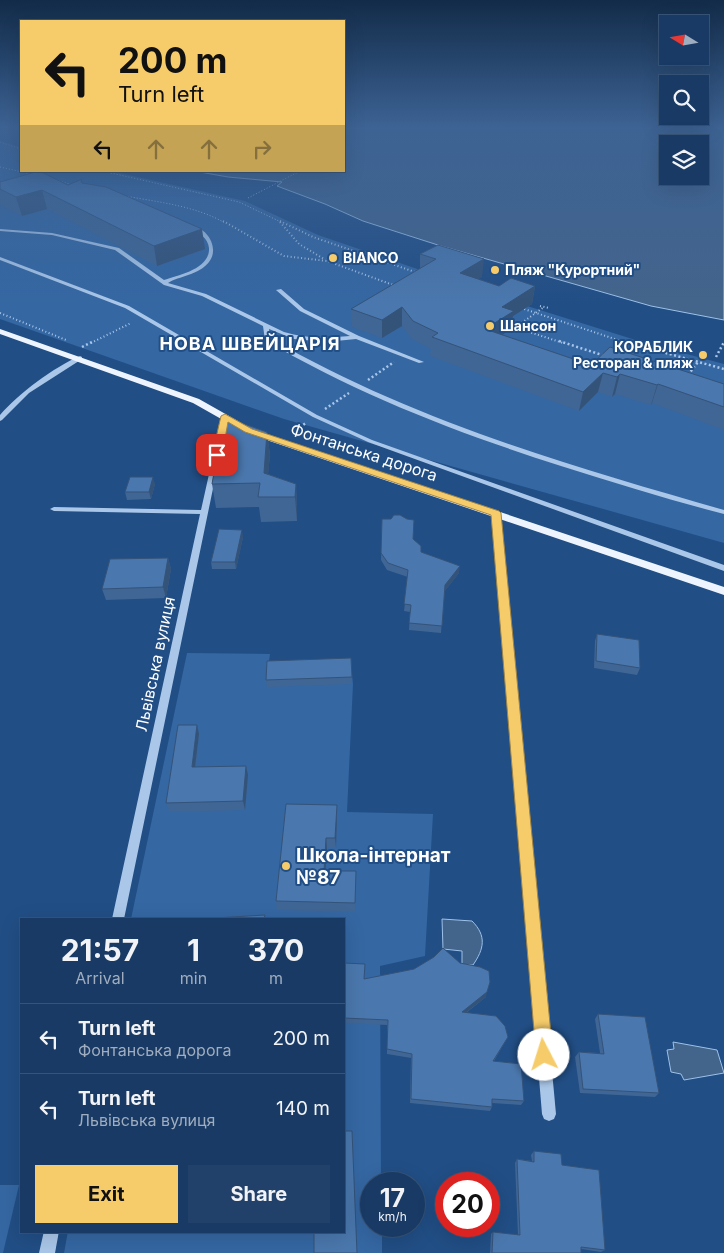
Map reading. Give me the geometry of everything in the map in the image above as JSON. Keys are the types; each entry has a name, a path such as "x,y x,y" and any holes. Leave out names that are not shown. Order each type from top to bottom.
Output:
{"main road":[{"name":"Фонтанська дорога","path":"0,331 196,401 248,430 724,591"}],"street":[{"path":"163,282 192,272 206,262 210,256 212,250 206,236 188,224"},
{"path":"0,230 52,234 117,249 173,287 204,294 266,326 294,337 308,340 344,340 358,337 420,362"},
{"path":"0,258 126,307 315,416 370,440 724,568"},
{"path":"266,326 267,339 357,387 452,425 563,464 724,512"},
{"path":"0,419 13,403 37,383 80,358"},
{"name":"Львівська вулиця","path":"118,918 225,416"},
{"path":"54,509 205,512"},
{"path":"496,513 549,1114"},
{"path":"48,1253 52,1233"}],"lane":[{"path":"279,290 302,310 358,337"}],"path":[{"path":"170,186 239,202 313,237 424,275"},
{"path":"248,198 270,186"},
{"path":"125,196 172,205 215,217 284,256 327,261"},
{"path":"280,221 285,230 309,253 401,287"},
{"path":"541,305 544,308"},
{"path":"518,307 606,337 724,369"},
{"path":"516,328 544,308 549,308"},
{"path":"500,322 609,357"},
{"path":"65,353 105,338 131,323"},
{"path":"716,357 724,342"},
{"path":"395,361 404,355"},
{"path":"684,380 698,362"},
{"path":"292,432 309,421"}],"shaded area":[{"path":"0,186 180,186 245,201 318,235 505,299 642,342 724,364 724,543 284,419 0,319"},
{"path":"278,186 724,186 724,320 651,306 441,246 363,221"},
{"name":"Школа-інтернат №87","path":"187,653 270,654 268,668 351,665 353,684 347,812 433,814 425,956 380,966 381,1172 360,1172 360,1237 382,1237 382,1253 64,1253 68,1233 345,1233 345,918 131,918"},
{"path":"442,919 472,921 477,927 482,937 482,943 480,953 473,965 462,965 462,951 443,949"},
{"path":"673,1042 717,1050 724,1073 684,1080 681,1074 671,1072 667,1050 674,1049"},
{"path":"0,1185 19,1185 3,1253 0,1253"}],"building":[{"path":"0,186 106,187 202,229 154,246 42,190 16,197 0,189"},
{"path":"438,245 484,259 460,273 499,286 511,278 535,286 502,307 514,311 485,329 591,365 610,347 724,384 724,407 658,384 620,374 617,377 603,373 583,392 432,337 438,333 413,321 402,307 382,320 351,309 436,259 420,254"},
{"path":"233,420 267,432 264,473 296,484 295,497 258,497 260,483 212,484 222,428 228,421"},
{"path":"130,477 153,477 149,492 125,492"},
{"path":"394,515 414,520 413,539 421,546 421,552 460,566 445,585 442,626 409,623 411,605 404,604 408,570 388,563 381,553 382,519 391,519"},
{"path":"219,529 242,530 235,562 211,562"},
{"path":"168,558 163,587 102,589 110,559"},
{"path":"597,634 639,640 640,668 596,661"},
{"path":"351,658 352,677 266,680 267,661"},
{"path":"178,725 197,725 192,767 246,766 243,801 166,803"},
{"path":"286,804 337,805 335,838 326,838 324,871 356,871 355,903 276,901"},
{"path":"265,915 264,918 216,918"},
{"path":"443,948 460,963 489,971 490,982 487,992 462,1012 496,1016 505,1026 508,1037 493,1061 521,1064 524,1101 492,1099 492,1107 411,1099 412,1054 387,1049 388,1020 345,1018 345,963 365,964 364,979 414,969 434,957"},
{"path":"598,1014 645,1017 659,1093 583,1089 579,1052 604,1054"},
{"path":"345,1131 352,1131 357,1253 314,1253 314,1233 345,1233"},
{"path":"534,1151 561,1154 562,1165 599,1170 605,1250 581,1247 581,1253 492,1253 493,1237 500,1237 500,1233 520,1235 517,1159 534,1162"}],"place":[{"name":"BIANCO","path":"333,258"},
{"name":"Пляж \"Курортний\"","path":"495,270"},
{"name":"Шансон","path":"490,326"},
{"name":"КОРАБЛИК Ресторан & пляж","path":"703,355"},
{"name":"Школа-інтернат №87","path":"286,866"}],"district":[{"name":"НОВА ШВЕЙЦАРІЯ","path":"250,344"}],"route":[{"path":"217,455 225,416 248,430 496,513 544,1055"}]}
